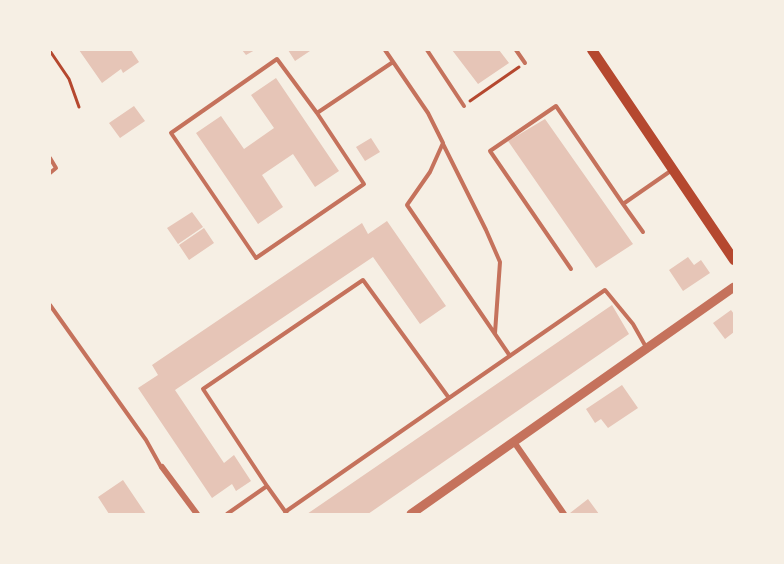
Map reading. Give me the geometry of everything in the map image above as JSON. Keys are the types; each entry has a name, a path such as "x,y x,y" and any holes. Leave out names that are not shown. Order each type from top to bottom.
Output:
{"main road":[{"path":"591,50 735,260"}],"street":[{"path":"411,514 735,287"},
{"path":"514,442 564,514"},
{"path":"162,467 197,514"}],"lane":[{"path":"385,50 429,113 500,262 495,334"},
{"path":"427,50 464,106"},
{"path":"516,50 525,63"},
{"path":"277,59 317,113 364,184 256,258 171,133 277,59"},
{"path":"317,113 393,62"},
{"path":"571,269 490,151 556,106 643,232"},
{"path":"443,143 430,172 407,205 510,356"},
{"path":"50,158 56,168 50,172"},
{"path":"623,204 673,170"},
{"path":"449,398 363,280 204,389 286,513 604,290 633,324 647,348"},
{"path":"50,305 146,440 162,467"},
{"path":"227,514 267,486"}],"path":[{"path":"50,51 69,79 79,107"},
{"path":"464,106 525,63"}],"building":[{"path":"79,50 131,50 139,62 123,73 121,69 102,83"},
{"path":"242,50 255,50 246,55"},
{"path":"288,50 309,50 310,51 295,61"},
{"path":"452,50 499,50 509,63 478,84"},
{"path":"276,78 339,171 315,187 293,154 262,175 283,207 258,224 196,133 221,116 244,149 274,128 251,95"},
{"path":"134,106 145,121 120,138 109,123"},
{"path":"545,119 633,244 596,268 508,141"},
{"path":"371,138 380,152 365,161 356,147"},
{"path":"192,212 203,227 178,244 167,228"},
{"path":"387,221 446,306 420,324 373,257 175,390 224,463 234,455 251,481 236,491 232,484 212,498 138,388 158,375 152,365 362,223 368,234"},
{"path":"204,228 214,243 189,260 179,245"},
{"path":"688,257 694,265 701,260 710,273 683,291 669,270"},
{"path":"612,305 629,334 368,514 307,514"},
{"path":"731,310 734,314 734,332 725,339 713,323"},
{"path":"622,385 638,408 608,428 601,419 595,423 586,409"},
{"path":"123,480 146,514 109,514 98,497"},
{"path":"588,499 599,514 570,513"}]}
